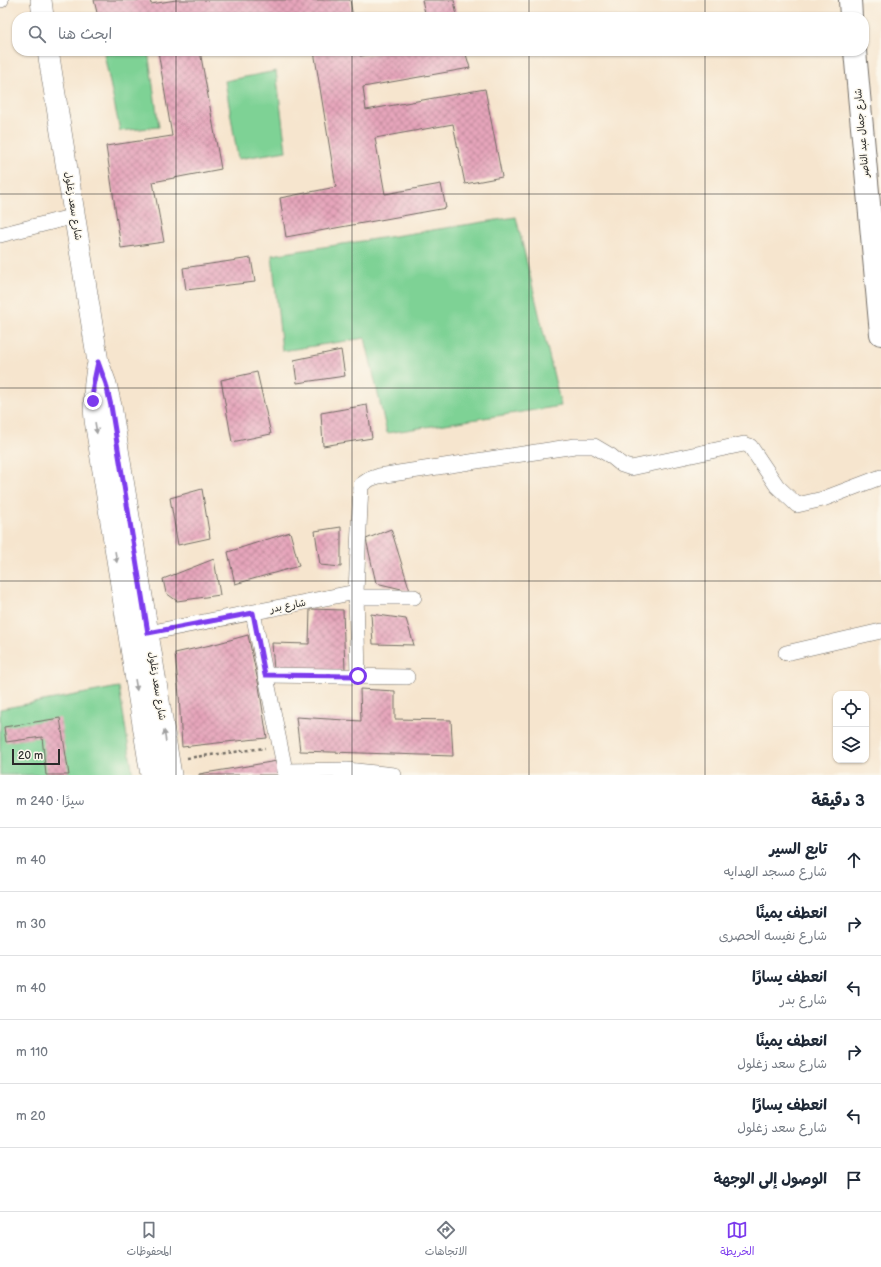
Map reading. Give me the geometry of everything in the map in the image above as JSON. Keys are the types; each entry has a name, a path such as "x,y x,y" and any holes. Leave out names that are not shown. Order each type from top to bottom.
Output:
{"main road":[{"path":"41,0 42,12"},
{"path":"850,0 851,12"},
{"name":"شارع سعد زغلول","path":"49,56 98,362 106,384 111,406 170,767"},
{"name":"شارع جمال عبد الناصر","path":"854,56 881,334"},
{"name":"شارع سعد زغلول","path":"98,362 93,386 94,420 150,775"}],"street":[{"path":"0,235 75,216"},
{"path":"358,676 356,595 361,486 370,479 379,476 575,446 594,446 611,456 622,465 632,468 744,444 750,446 777,486 797,505 823,499 881,477"},
{"name":"شارع بدر","path":"148,633 356,595 414,597"},
{"path":"253,613 286,773 316,770 347,770 394,775"},
{"path":"786,653 881,631"},
{"path":"265,675 407,677"}],"path":[{"path":"170,767 280,746"}],"green space":[{"path":"104,56 149,56 159,127 120,131"},
{"path":"276,71 286,151 238,159 225,81"},
{"path":"516,217 561,406 387,433 365,338 282,351 272,255"},
{"path":"119,687 133,775 0,775 0,709"}],"building":[{"path":"94,0 150,0 151,4 176,0 350,0 352,12 97,12"},
{"path":"422,0 454,0 456,12 425,12"},
{"path":"159,56 201,56 221,169 153,182 164,242 121,248 106,146 172,136"},
{"path":"315,56 466,56 470,68 363,87 366,110 485,89 502,177 465,184 453,124 375,138 385,194 441,184 446,208 286,237 280,198 336,187"},
{"path":"251,258 255,282 186,290 183,268"},
{"path":"341,350 345,376 297,383 294,360"},
{"path":"257,372 271,434 232,442 221,380"},
{"path":"367,405 372,438 323,446 321,413"},
{"path":"202,489 210,538 178,545 170,498"},
{"path":"341,527 341,567 320,565 315,531"},
{"path":"391,529 410,591 376,583 366,539"},
{"path":"290,532 299,566 235,584 228,552"},
{"path":"214,559 220,595 177,601 166,593 163,579"},
{"path":"310,609 343,610 345,671 274,671 272,643 309,644"},
{"path":"371,614 406,619 414,645 373,644"},
{"path":"248,635 259,686 267,738 182,747 175,653"},
{"path":"360,689 395,691 395,719 451,720 453,756 300,751 296,717 361,721"},
{"path":"60,718 69,775 46,775 42,737 6,742 4,727"},
{"path":"277,761 279,775 199,775 199,774"}],"route":[{"path":"93,401 93,386 98,362 106,384 111,406 148,633 253,613 265,675 358,676"}]}
